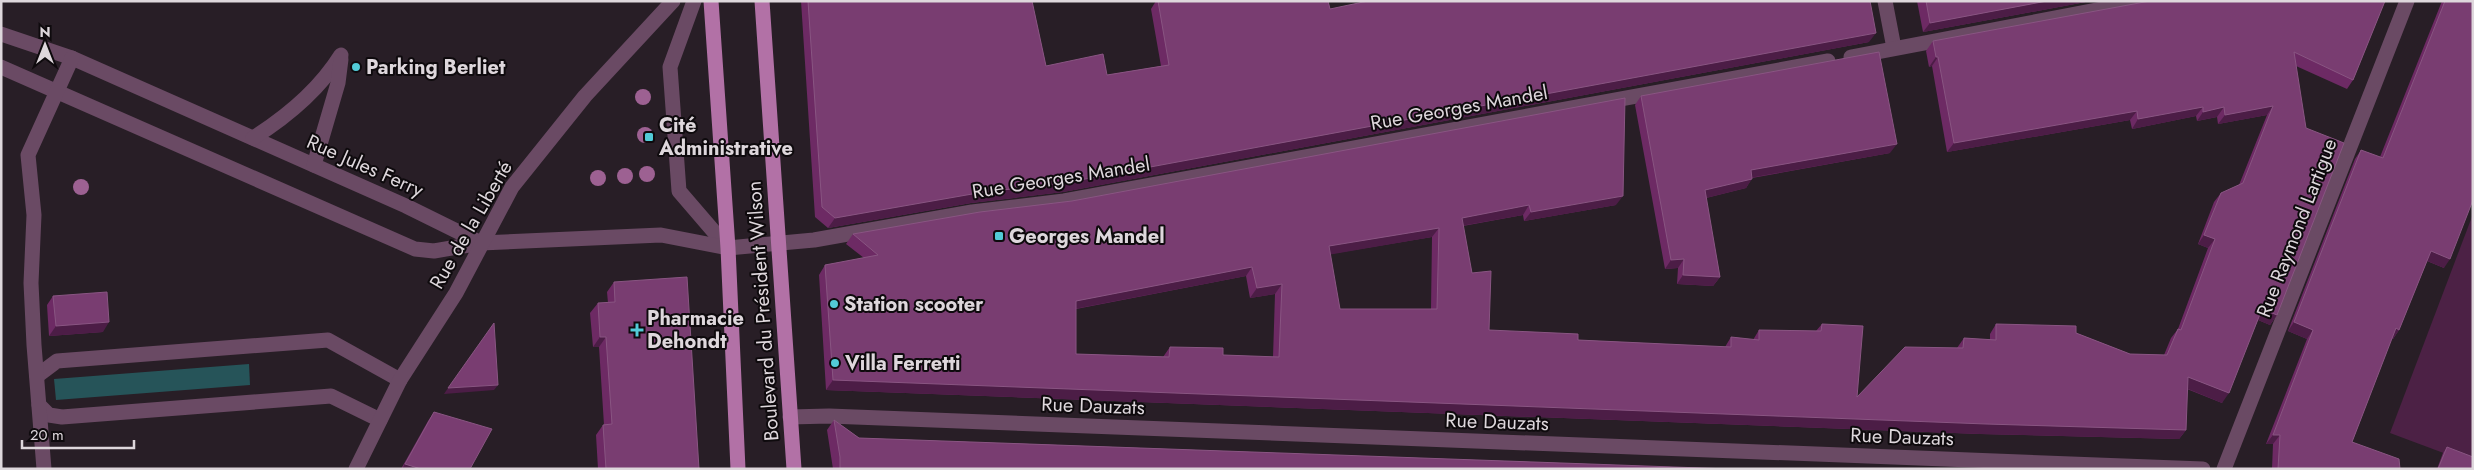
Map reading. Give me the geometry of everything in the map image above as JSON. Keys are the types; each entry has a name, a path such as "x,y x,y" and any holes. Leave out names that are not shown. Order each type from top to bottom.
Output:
{"main road":[{"name":"Boulevard du Président Wilson","path":"712,1 728,248 738,469"},
{"name":"Boulevard du Président Wilson","path":"762,1 794,469"}],"street":[{"name":"Rue de la Liberté","path":"356,469 400,380 456,293 512,187 585,96 673,1"},
{"path":"694,1 670,67 679,191 728,248"},
{"path":"1885,1 1894,48"},
{"name":"Rue Georges Mandel","path":"728,248 779,244 972,212 1064,201 2144,1"},
{"name":"Rue Raymond Lartigue","path":"2224,469 2407,1"},
{"name":"Rue Jules Ferry","path":"1,34 72,58 314,165 481,243 660,235 728,248"},
{"path":"253,138 281,120 304,99 327,77 341,55 338,83 314,165"},
{"path":"44,469 31,283 34,215 28,156 72,58"},
{"path":"1,67 415,249 434,252 481,243"},
{"path":"36,376 57,360 328,340 400,380"},
{"path":"39,405 49,415 62,417 331,396 380,420"},
{"name":"Rue Dauzats","path":"790,417 829,416 2202,469"}],"shaded area":[{"path":"2473,214 2473,464 2390,433"}],"water":[{"path":"249,364 250,385 56,400 54,379"}],"building":[{"path":"808,1 1032,1 1046,66 1103,54 1107,75 1169,65 1158,1 1328,1 1330,9 1368,1 1870,1 1876,33 1069,182 978,193 835,218 822,207"},
{"path":"1926,1 2047,1 1930,23"},
{"path":"2150,1 2385,1 2353,80 2294,52 2306,128 2344,143 2277,315 2262,309 2229,393 2188,377 2186,430 833,380 825,265 878,255 853,234 980,212 1072,201 1625,98 1623,196 1531,212 1529,205 1462,218 1472,273 1491,271 1489,330 1578,334 1578,340 1731,347 1731,337 1759,340 1759,330 1821,331 1822,324 1863,326 1857,397 1905,347 1963,348 1964,338 1996,340 1996,324 2076,326 2076,333 2130,354 2167,355 2178,329 2181,330 2215,239 2204,235 2221,193 2243,183 2273,106 2225,115 2224,107 2203,112 2203,107 2138,119 2137,111 1954,143 1938,57 1936,57 1933,41","holes":["1439,228 1437,309 1340,309 1329,246","1252,267 1257,288 1282,284 1279,357 1223,355 1223,348 1170,347 1169,357 1076,354 1076,301"]},
{"path":"2445,1 2473,1 2473,200 2450,259 2431,251 2399,330 2396,328 2352,442 2399,459 2400,469 2278,469 2280,435 2273,435 2313,330 2294,322 2361,150 2383,158"},
{"path":"1879,52 1897,144 1751,170 1752,179 1705,190 1720,277 1683,275 1684,259 1671,260 1641,96"},
{"path":"687,277 699,469 606,469 603,425 612,424 606,337 600,337 598,303 615,302 614,282"},
{"path":"107,292 109,322 56,326 53,296"},
{"path":"494,323 498,385 448,388"},
{"path":"434,412 492,429 470,469 421,469 405,464"},
{"path":"834,420 859,438 1730,469 840,469"},
{"path":"2447,447 2473,457 2473,469 2438,469"}],"place":[{"name":"Parking Berliet","path":"356,67"},
{"name":"Cité Administrative","path":"649,137"},
{"name":"Georges Mandel","path":"999,236"},
{"name":"Station scooter","path":"834,304"},
{"name":"Pharmacie Dehondt","path":"637,330"},
{"name":"Villa Ferretti","path":"835,363"}]}
